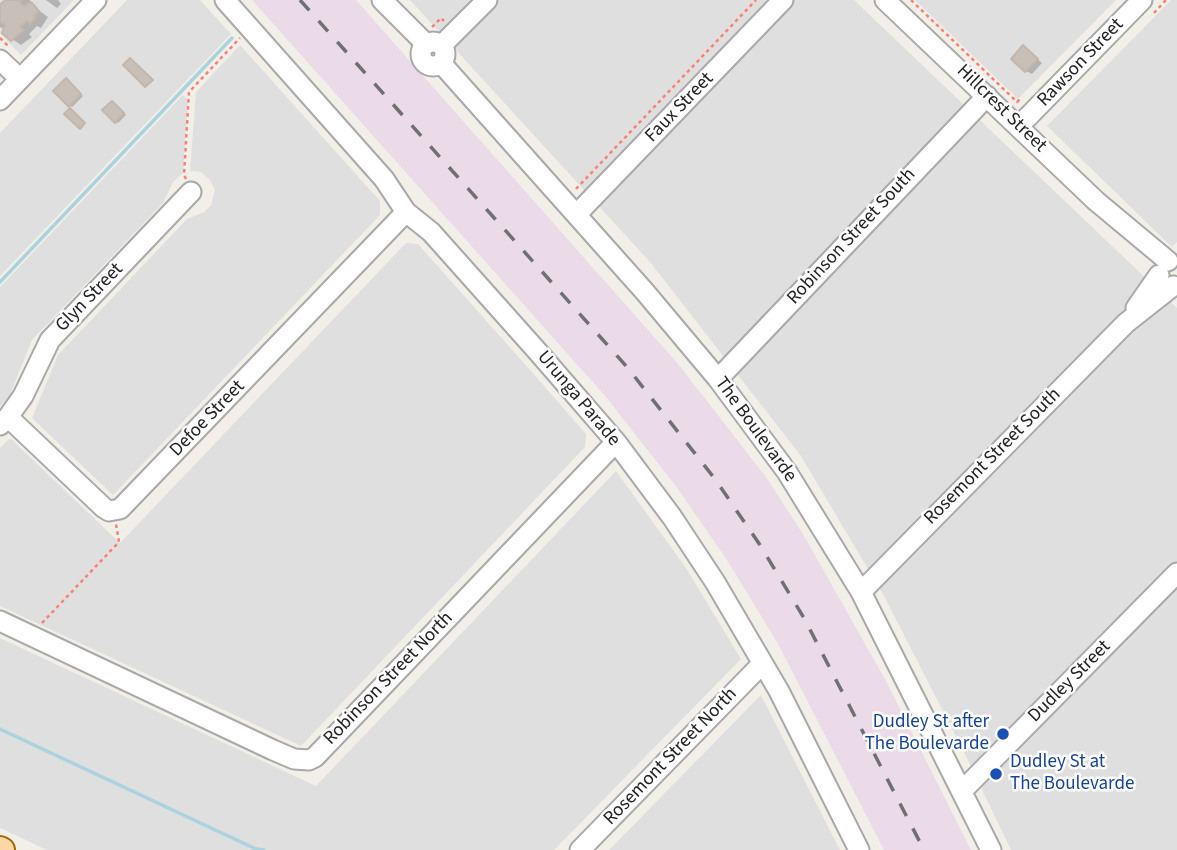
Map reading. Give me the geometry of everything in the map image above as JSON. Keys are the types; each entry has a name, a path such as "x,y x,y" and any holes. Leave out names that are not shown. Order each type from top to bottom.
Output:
{"street":[{"path":"0,100 96,0"},
{"name":"Urunga Parade","path":"225,0 384,179 406,212 431,232 616,442 672,517 715,582 779,691 859,850"},
{"name":"The Boulevarde","path":"382,0 439,43 577,214 718,379 787,472 861,592 991,850"},
{"path":"439,43 486,0"},
{"name":"Faux Street","path":"577,214 783,0"},
{"name":"Hillcrest Street","path":"886,0 1171,273"},
{"name":"Rawson Street","path":"1019,126 1142,0"},
{"path":"0,60 20,79"},
{"name":"Robinson Street South","path":"718,379 987,96"},
{"name":"Glyn Street","path":"4,421 23,396 50,340 191,192"},
{"name":"Defoe Street","path":"113,511 127,504 406,212"},
{"name":"Rosemont Street South","path":"861,592 1126,323 1171,273"},
{"path":"4,421 100,505 113,511"},
{"name":"Robinson Street North","path":"0,621 273,750 294,759 309,760 315,757 616,442"},
{"name":"Dudley Street","path":"962,791 1177,573"},
{"name":"Rosemont Street North","path":"580,850 762,664"}],"path":[{"path":"576,189 756,0"},
{"name":"Hillcrest Street","path":"911,0 1017,102 1020,99"},
{"path":"191,192 184,175 189,92 250,28"},
{"path":"30,635 119,542 113,511"}],"shaded area":[{"path":"0,0 74,0 21,55 0,34"},
{"path":"127,0 200,0 231,34 0,276 0,133"},
{"path":"252,0 356,0 679,365 766,477 803,534 885,679 971,850 884,850 777,642 727,560 678,489 606,397"},
{"path":"410,0 854,0 1177,308 1177,850 1011,850 884,596 801,456 650,262"},
{"path":"915,0 1116,0 1018,99"},
{"path":"1171,0 1177,0 1177,242 1172,247 1047,126"},
{"path":"240,45 380,201 380,215 113,495 32,418 58,355 187,219 204,212 211,205 215,190 210,180 201,172 190,171 196,92"},
{"path":"183,95 188,100 183,173 173,182 163,203 32,340 9,397 0,406 0,287"},
{"path":"406,243 418,244 530,370 586,434 585,447 301,746 0,606 0,448 10,438 120,543"},
{"path":"616,471 686,568 741,659 554,850 47,850 0,828 0,638 316,786"},
{"path":"761,695 840,850 609,850"}],"building":[{"path":"5,0 22,0 20,2 24,6 31,2 39,11 30,24 27,21 20,27 24,30 11,41 2,33 5,25 0,22 0,5"},
{"path":"1023,45 1038,59 1025,72 1011,59"},
{"path":"130,58 153,80 145,87 123,65"},
{"path":"66,78 81,94 69,107 53,91"},
{"path":"112,101 124,113 115,123 102,110"},
{"path":"70,108 85,123 80,129 64,114"}],"waterway":[{"path":"0,282 232,38"},
{"path":"0,729 256,849 264,850"}],"railway":[{"path":"300,0 627,367 715,479 760,545 804,618 924,850"}],"place":[{"name":"Dudley St after The Boulevarde","path":"1003,734"},
{"name":"Dudley St at The Boulevarde","path":"996,774"}]}
